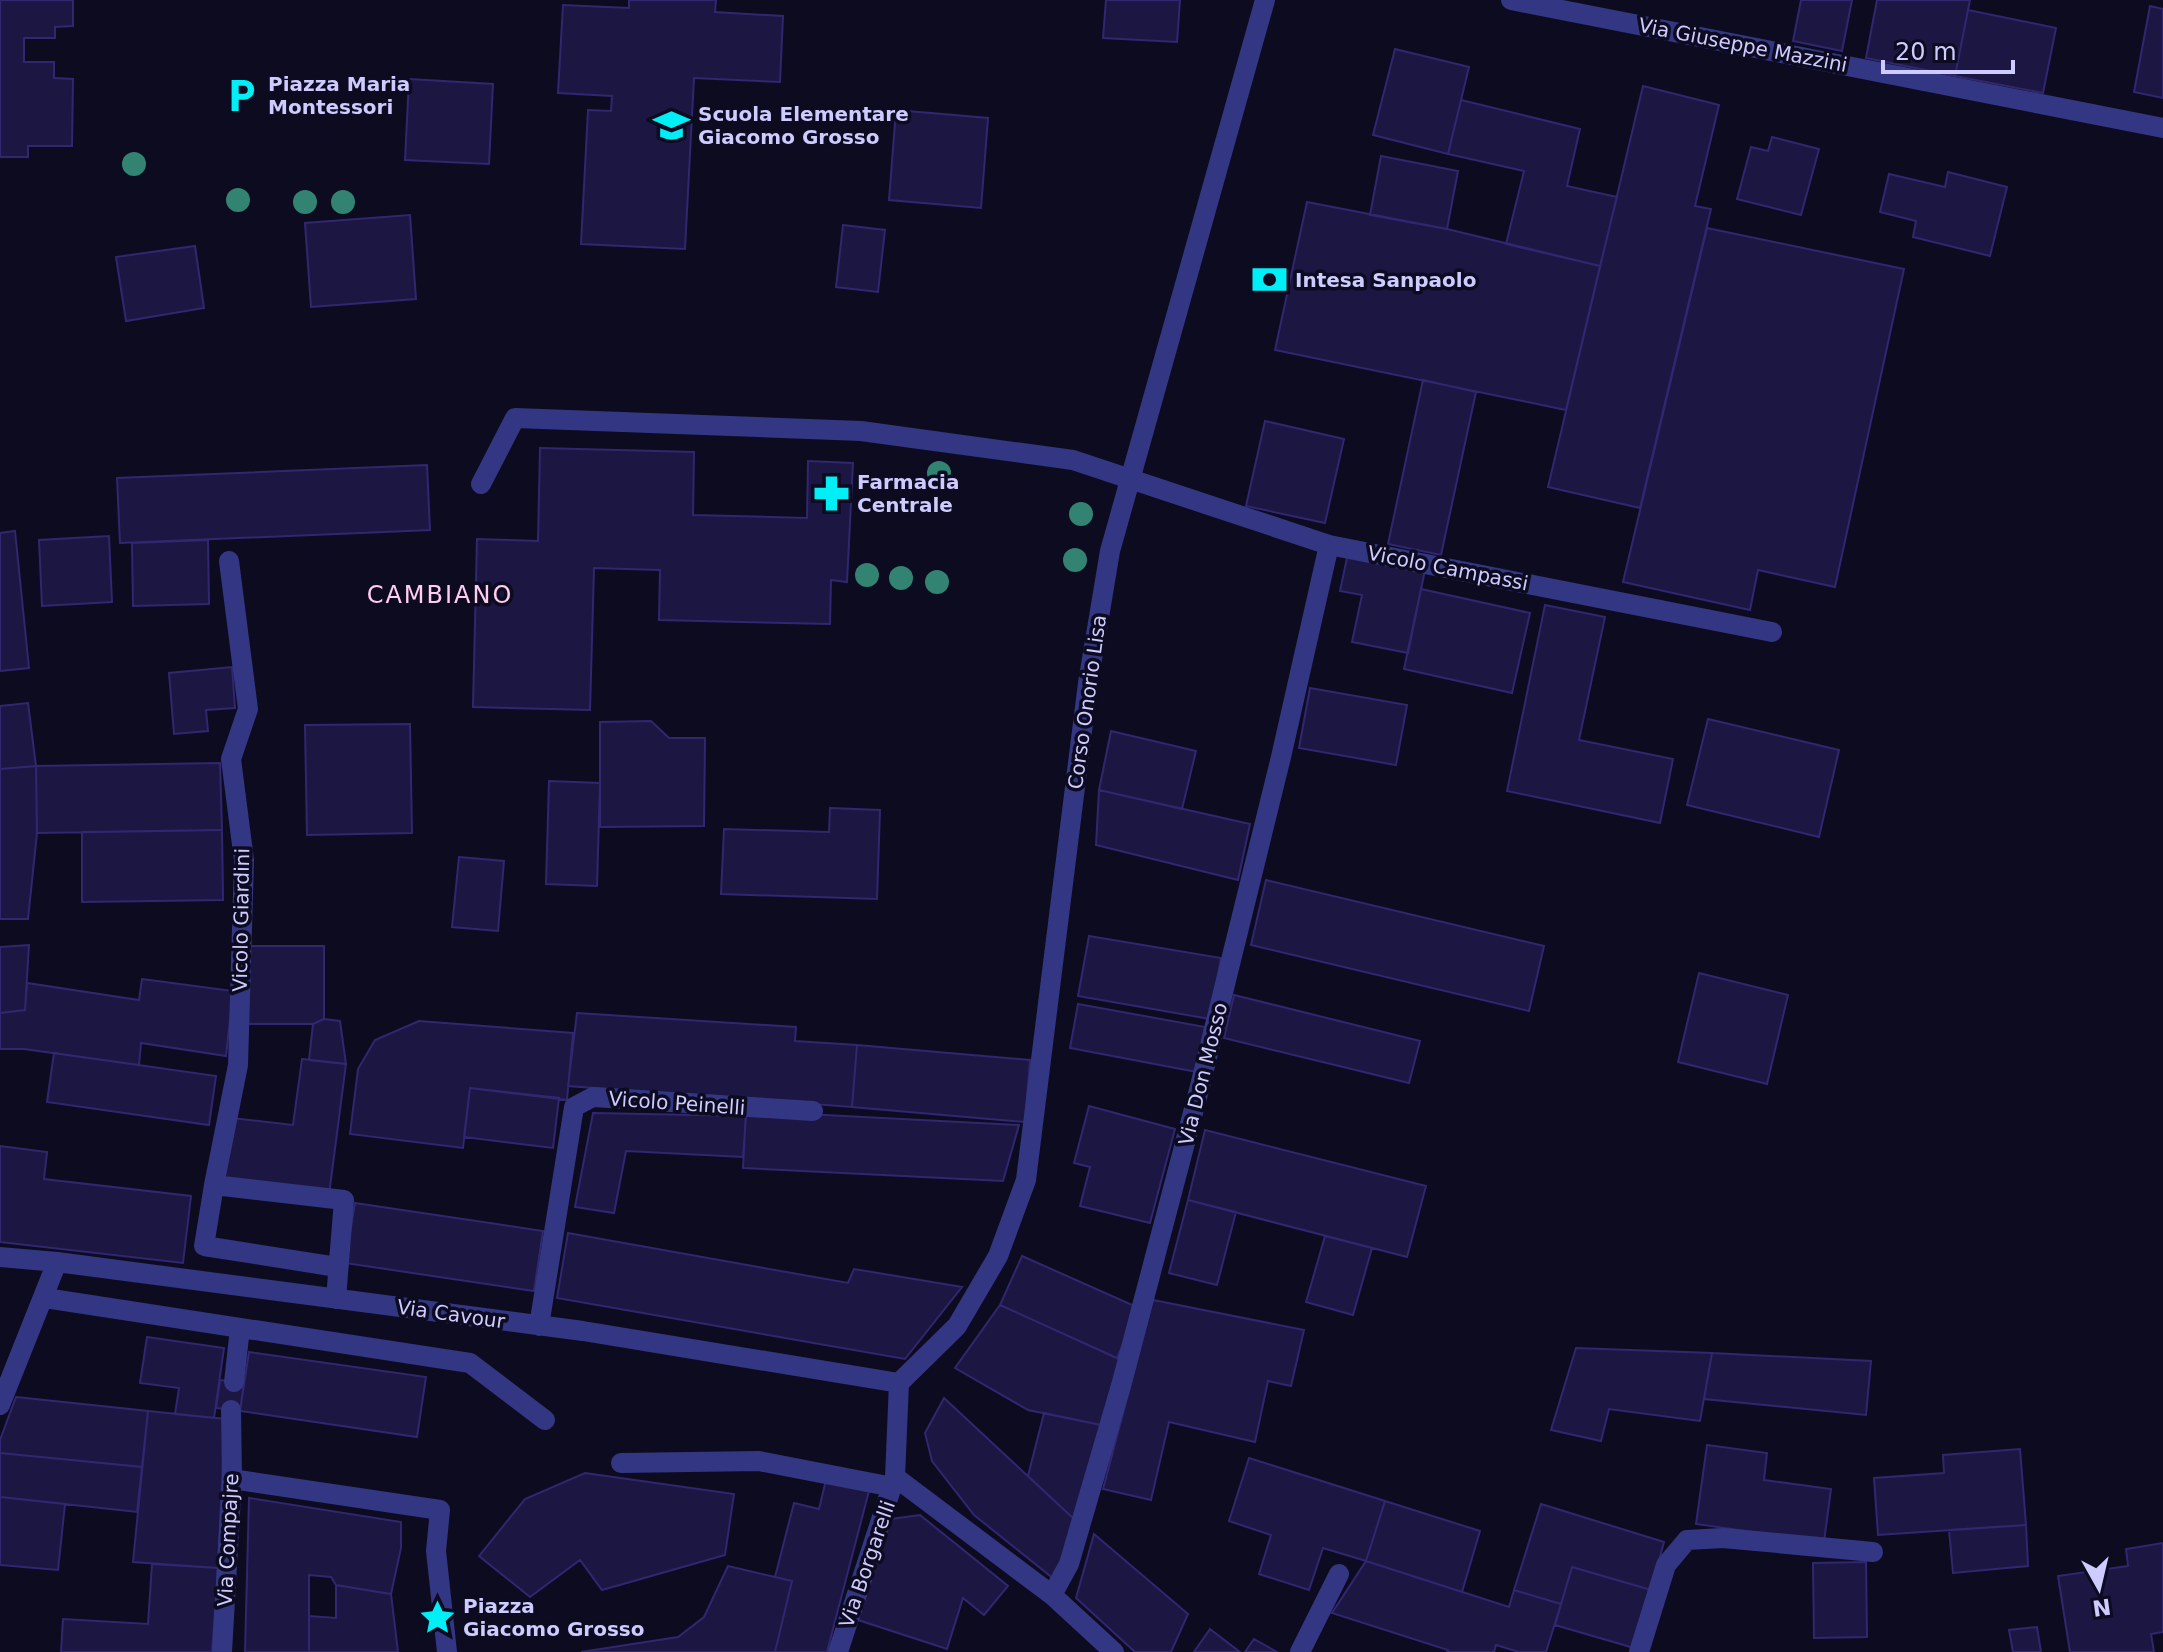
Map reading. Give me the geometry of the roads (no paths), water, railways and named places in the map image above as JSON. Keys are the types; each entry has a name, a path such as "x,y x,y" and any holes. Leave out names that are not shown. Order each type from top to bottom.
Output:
{"street":[{"name":"Corso Onorio Lisa","path":"899,1383 957,1326 998,1256 1026,1180 1088,683 1110,551 1265,0"},
{"name":"Via Giuseppe Mazzini","path":"1511,0 2163,128"},
{"name":"Vicolo Campassi","path":"481,484 515,418 861,431 1073,460 1329,545 1772,632"},
{"name":"Via Don Mosso","path":"1052,1595 1069,1564 1126,1367 1204,1071 1329,545"},
{"name":"Vicolo Giardini","path":"195,1280 238,1065 244,860 231,759 248,709 229,561"},
{"name":"Vicolo Peinelli","path":"539,1326 574,1107 593,1097 813,1111"},
{"path":"214,1185 344,1200 336,1299"},
{"path":"204,1246 337,1267"},
{"name":"Via Cavour","path":"0,1257 539,1326 899,1383"},
{"path":"0,1405 57,1262"},
{"path":"45,1298 470,1363 545,1420"},
{"path":"234,1382 240,1328"},
{"name":"Via Borgarelli","path":"838,1652 894,1482 899,1383"},
{"name":"Via Compajre","path":"222,1652 232,1479 232,1419"},
{"path":"621,1463 759,1461 894,1482 1052,1595 1114,1652"},
{"path":"232,1479 440,1510 436,1551 447,1652"},
{"path":"1639,1652 1666,1565 1687,1540 1723,1538 1873,1552"},
{"path":"1300,1652 1339,1574"}],"place":[{"name":"Piazza Maria Montessori","path":"242,96"},
{"name":"Scuola Elementare Giacomo Grosso","path":"672,126"},
{"name":"Intesa Sanpaolo","path":"1269,280"},
{"name":"Farmacia Centrale","path":"831,494"},
{"name":"Piazza Giacomo Grosso","path":"437,1617"}],"district":[{"name":"CAMBIANO","path":"440,595"}]}
